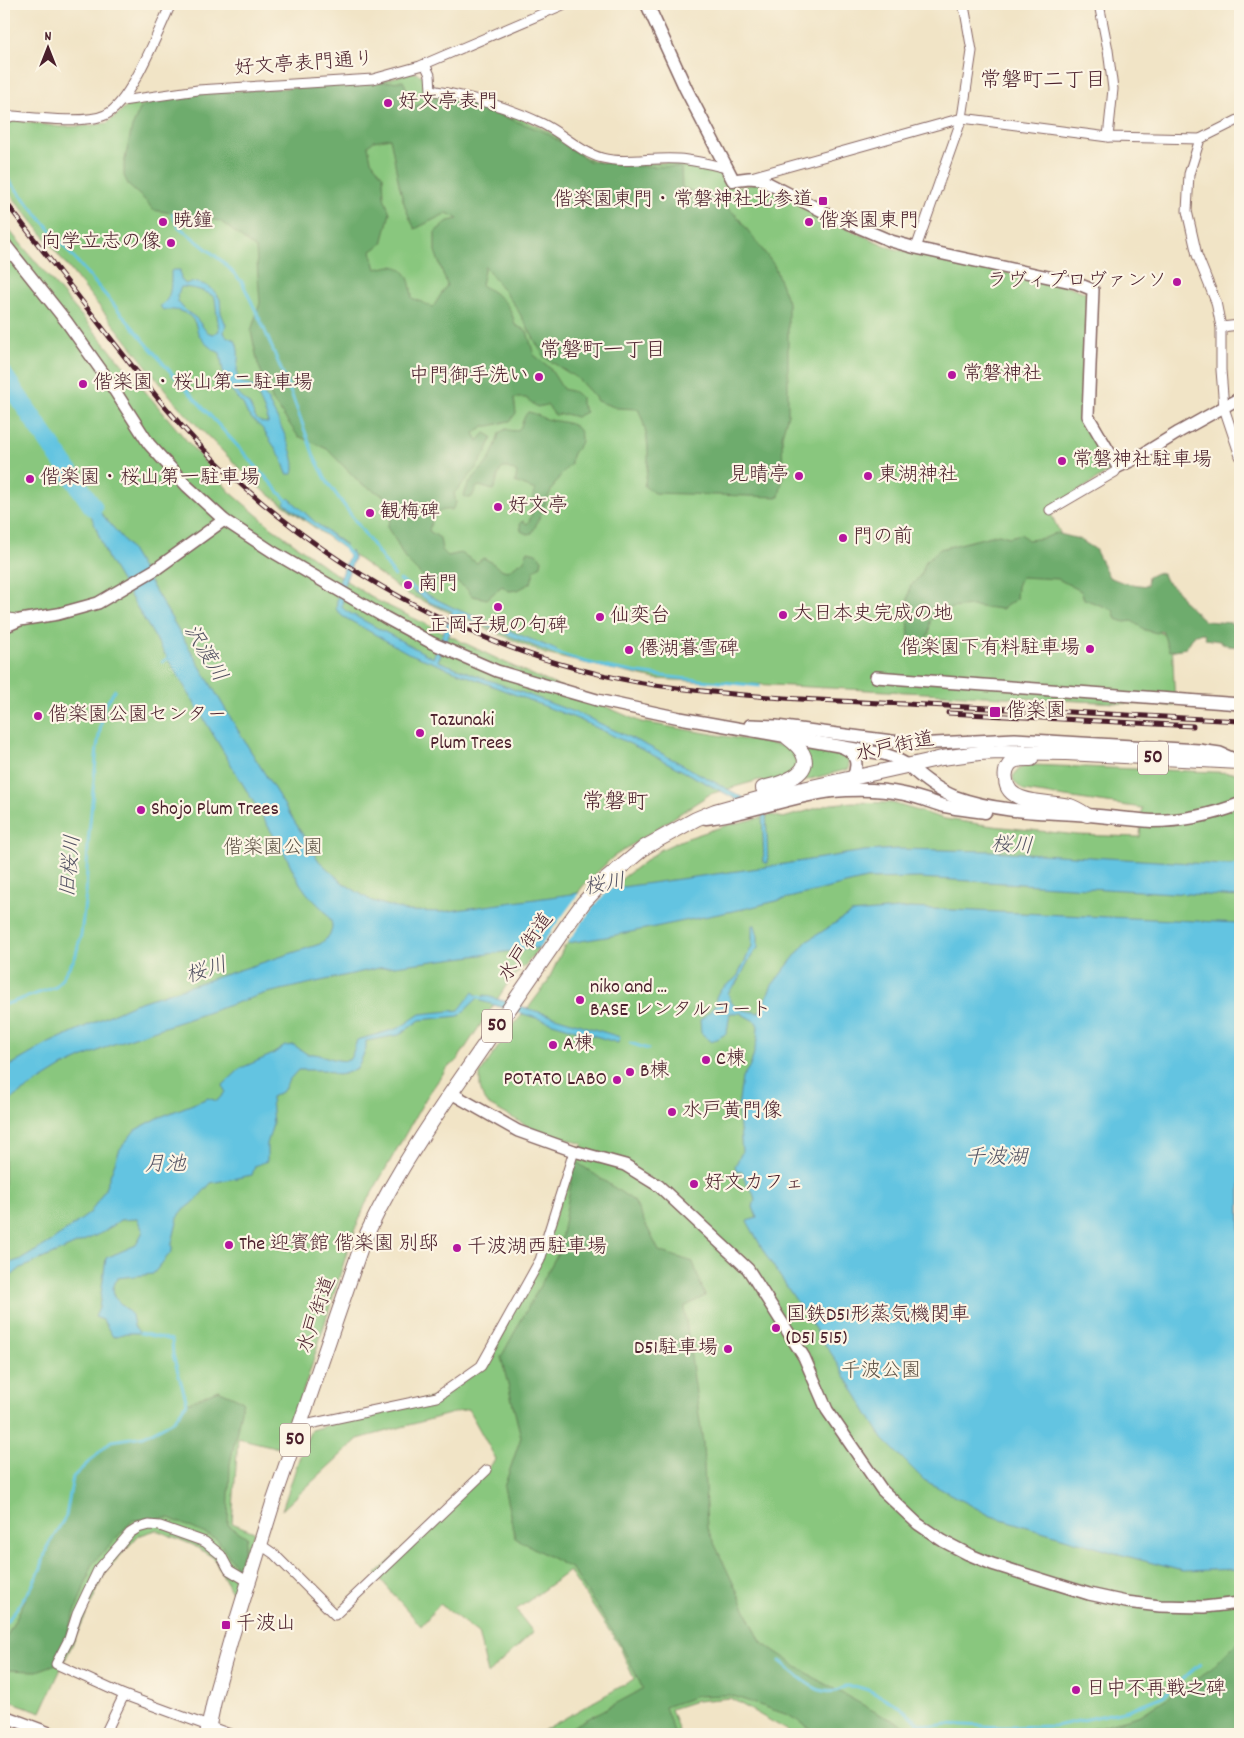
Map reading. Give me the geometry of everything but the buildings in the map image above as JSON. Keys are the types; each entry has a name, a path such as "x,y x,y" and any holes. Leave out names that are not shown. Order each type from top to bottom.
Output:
{"main road":[{"path":"646,4 733,180"},
{"path":"716,810 732,797 795,778 800,773 804,763 802,750 788,738"},
{"name":"水戸街道","path":"207,1730 231,1639 260,1545 369,1228 399,1172 543,960 578,910 615,871 645,847 696,818 716,810 949,757 999,752 1066,753 1240,762"},
{"path":"1066,753 1048,759 1014,761 1008,766 1006,783 1009,790 1022,798 1070,806 1087,815"},
{"path":"908,765 940,790 955,797 1020,811 1169,821 1205,816 1240,804"},
{"path":"696,818 726,816 803,797 832,791 850,790 897,793 946,806 989,813 1020,811"}],"street":[{"path":"4,119 13,116 93,119 107,115 131,88 171,4"},
{"name":"好文亭表門通り","path":"122,100 198,90 373,79 424,64 565,4"},
{"path":"916,248 962,118 972,52 965,11 961,4"},
{"path":"1099,4 1113,89 1108,137"},
{"path":"424,64 430,75 431,90 468,97 512,110 544,125 586,152 602,158 621,160 677,159 702,162 726,168"},
{"path":"733,180 749,178 962,118 1108,137 1200,139 1240,119"},
{"path":"1200,139 1189,174 1187,212 1197,255 1216,302 1221,327 1221,370 1224,408 1240,456"},
{"path":"749,178 767,182 832,216 916,248 1076,283 1093,290 1088,416 1118,467"},
{"path":"4,243 66,321 106,376 149,444 171,470 224,520 273,552 386,618 432,643 497,671 597,700 893,757 908,765"},
{"path":"1221,327 1240,325"},
{"path":"1050,510 1115,472 1118,467 1135,460 1179,432 1240,398"},
{"path":"4,627 20,620 98,603 156,569 224,520"},
{"path":"4,617 20,620"},
{"path":"876,677 1240,704"},
{"path":"716,724 776,726 915,744 963,740 1015,739 1144,746 1220,753 1240,762"},
{"path":"840,746 847,748 855,758 856,767 852,778"},
{"path":"452,1093 518,1131 574,1151 625,1165 660,1186 748,1269 804,1357 827,1410 842,1434 882,1490 924,1528 968,1554 992,1564 1089,1594 1126,1602 1160,1606 1204,1606 1240,1603"},
{"path":"300,1426 437,1396 481,1366 540,1260 574,1151"},
{"path":"260,1545 274,1554 335,1615 487,1470"},
{"path":"230,1734 207,1730 198,1723 124,1695 56,1664 69,1639 77,1614 98,1570 130,1533 138,1528 149,1525 160,1526 205,1542 221,1556 229,1570 249,1582"},
{"path":"105,1734 124,1695"},
{"path":"4,1716 52,1734"}],"green space":[{"name":"偕楽園","path":"413,72 428,78 428,94 490,107 519,118 548,131 582,155 596,161 615,164 682,164 721,173 729,182 737,186 746,186 758,182 837,224 891,248 1068,286 1089,294 1086,416 1116,467 1049,510 1089,593 1172,639 1175,706 655,679 545,654 407,594 257,486 179,407 4,186 4,125 13,120 61,127 86,126 107,123 128,106 150,100 372,84"},
{"path":"403,81 410,108 436,98 467,103 545,132 589,161 638,166 681,167 682,188 709,195 737,216 774,265 788,302 788,414 782,435 783,477 779,497 654,493 644,486 648,466 648,447 645,428 638,409 617,408 597,401 578,379 544,357 516,307 485,266 481,285 503,300 513,317 515,325 527,331 534,355 549,367 563,389 575,392 581,397 581,404 586,412 576,417 565,414 555,415 547,405 537,407 526,398 514,398 516,413 510,421 484,426 474,433 478,441 485,433 492,437 486,452 454,493 456,503 452,510 443,510 436,514 430,526 429,531 440,538 442,550 448,556 461,553 477,563 483,558 500,569 508,571 523,562 528,551 536,553 542,559 541,565 534,571 531,583 518,590 509,591 502,586 487,599 472,596 467,589 457,582 448,584 422,576 405,559 387,527 393,513 386,497 360,483 327,449 298,436 273,401 258,364 251,331 260,303 256,249 220,221 153,210 129,186 124,176 124,164 132,127 140,109 152,101 201,93","holes":["390,138 405,207 415,229 447,213 458,219 448,221 435,232 435,251 447,285 433,307 412,298 408,278 398,267 392,266 376,269 371,251 382,244 390,213 384,197 383,176 371,160 368,146 374,141"]},
{"name":"偕楽園公園","path":"4,224 230,492 270,526 334,573 376,600 510,665 641,722 848,757 849,769 787,785 759,780 710,794 613,857 583,886 529,961 508,983 456,1062 447,1068 426,1098 365,1205 348,1249 308,1377 283,1449 238,1438 232,1523 254,1532 233,1595 214,1558 193,1545 156,1530 138,1536 106,1571 41,1712 4,1699"},
{"path":"528,412 548,420 572,425 577,428 581,439 572,457 571,464 558,479 532,533 527,534 521,531 520,523 523,521 527,524 530,520 535,490 515,482 517,473 510,469 502,469 493,490 479,486 472,497 464,496 471,481 489,460 499,433 506,429 516,431 519,429"},
{"path":"1056,533 1079,539 1095,549 1109,577 1124,583 1147,586 1148,577 1156,573 1163,574 1166,581 1178,591 1184,602 1205,621 1231,623 1240,629 1240,647 1229,646 1219,641 1206,639 1204,633 1195,634 1186,648 1169,651 1162,630 1157,633 1145,630 1132,621 1125,622 1116,619 1113,610 1084,599 1081,591 1058,579 1021,577 1017,586 1016,599 1002,609 971,606 951,608 945,614 937,614 930,621 929,633 924,643 922,654 913,654 909,649 908,599 910,587 922,573 925,562 940,549 999,534 1009,537 1021,534 1028,540 1045,538"},
{"name":"千波公園","path":"1031,765 1240,773 1240,1734 794,1734 730,1698 696,1701 671,1709 680,1734 537,1734 634,1679 619,1645 569,1571 516,1610 533,1632 488,1674 478,1633 440,1604 421,1626 376,1574 487,1470 496,1459 468,1409 358,1439 282,1510 311,1430 402,1404 437,1397 481,1366 540,1260 575,1158 583,1144 535,1130 489,1105 483,1097 480,1088 480,1074 510,1029 547,983 563,949 578,926 624,877 660,850 682,840 724,826 772,815 783,818 831,804 852,802 892,803 945,819 993,826 1077,835 1140,837 1142,808 1024,791 1014,782 1013,776 1021,767"},
{"path":"575,1161 634,1201 659,1251 693,1262 705,1296 684,1307 703,1443 707,1528 761,1642 818,1680 881,1715 923,1734 820,1734 788,1715 730,1695 697,1696 665,1707 675,1734 559,1734 643,1689 620,1643 572,1569 515,1538 504,1487 521,1437 501,1357 559,1251"},
{"path":"218,1390 243,1401 230,1464 228,1525 247,1537 238,1569 217,1539 169,1518 133,1520 93,1563 56,1664 37,1671 4,1670 4,1642 41,1568 47,1547 66,1516 73,1477 111,1441 145,1436 173,1421 187,1403"},
{"path":"1240,1639 1240,1734 1073,1734 1141,1715 1211,1669"}],"water":[{"path":"180,270 181,279 185,284 200,283 205,285 214,291 220,299 221,313 226,325 224,332 226,336 235,340 237,346 237,377 243,383 262,390 289,444 294,466 293,474 287,474 281,457 262,428 248,415 243,404 227,384 220,353 209,347 203,340 195,323 189,316 177,311 163,310 160,306 169,295 171,271","holes":["181,287 199,290 215,298 219,331 213,334 207,332 196,318 178,302 177,296","238,388 257,393 268,423 256,419 248,403 239,394"]},
{"path":"82,484 94,505 128,545 242,737 319,861 343,883 372,901 407,911 442,912 766,867 864,851 898,849 991,851 1224,865 1240,864 1240,897 919,878 866,879 748,908 606,937 379,968 263,994 111,1045 62,1067 20,1093 4,1106 4,1069 49,1043 134,1004 320,944 328,937 332,930 332,923 329,917 301,884 108,559 87,505 77,488"},
{"path":"289,498 316,523 346,545 284,503"},
{"path":"351,550 354,558 344,585 342,607 346,611 433,658 452,611 431,603 412,590 414,588 454,608 557,650 553,654 458,614 438,661 582,715 650,747 766,810 768,863 764,863 762,813 647,752 580,720 408,653 342,616 336,609 339,582"},
{"name":"千波湖","path":"910,908 1240,923 1240,1569 1182,1571 1115,1553 991,1516 924,1480 883,1439 833,1356 767,1257 747,1221 757,1218 753,1207 755,1200 753,1192 746,1183 742,1171 737,1172 735,1166 742,1152 738,1107 742,1078 751,1064 757,1040 758,1026 756,1022 740,1013 730,1013 727,1033 712,1042 701,1033 700,1020 715,1007 719,992 738,975 752,946 752,925 755,925 758,936 758,948 739,980 728,993 733,1004 739,1009 759,1013 772,985 806,942 851,913"},
{"name":"月池","path":"473,992 479,997 459,1016 420,1020 399,1035 366,1041 366,1049 357,1069 344,1074 337,1075 325,1070 298,1070 289,1080 283,1091 271,1097 273,1124 267,1144 267,1161 255,1166 252,1175 211,1183 193,1203 179,1214 172,1251 153,1274 117,1278 113,1288 114,1297 132,1315 134,1326 140,1333 126,1333 113,1337 103,1320 95,1317 99,1308 106,1258 136,1245 143,1231 137,1219 120,1220 104,1232 21,1268 10,1277 4,1276 4,1265 22,1259 52,1241 90,1213 105,1189 120,1149 135,1130 160,1117 208,1098 217,1101 225,1092 223,1085 241,1068 271,1055 285,1046 294,1045 307,1054 344,1061 349,1060 357,1040 399,1028 420,1014 459,1010"},
{"path":"484,995 620,1037 618,1043 481,1001"}],"pier":[{"path":"614,885 595,905 565,946 537,951 582,889"}],"waterway":[{"path":"4,175 168,369 289,503"},
{"path":"172,214 179,227 223,262 242,282 263,326 293,398 314,456 328,483 395,576"},
{"name":"沢渡川","path":"4,376 93,507"},
{"path":"307,519 344,547 351,556"},
{"path":"400,580 416,590"},
{"path":"551,651 602,666 627,671 759,686"},
{"name":"旧桜川","path":"162,662 170,657"},
{"name":"旧桜川","path":"4,1005 56,987 75,958 81,935 86,893 88,844 97,748 104,707 115,690"},
{"path":"630,1043 648,1049"},
{"path":"4,1626 31,1588 41,1568 47,1547 66,1516 73,1477 111,1441 144,1436 173,1421 187,1403 173,1355 172,1340 140,1333"},
{"path":"780,1661 811,1686 819,1690 837,1691 846,1686 865,1689 899,1707 918,1723 933,1726 947,1724 1002,1727 1056,1726 1128,1710 1163,1696 1200,1664"}],"railway":[{"path":"4,200 147,385 177,421 226,471 272,511 320,547 371,580 424,610 479,635 536,656 595,673 655,685 689,689 756,696 824,700 1240,721"},
{"path":"948,713 1193,726"}],"place":[{"name":"好文亭表門","path":"388,103"},
{"name":"偕楽園東門・常磐神社北参道","path":"823,201"},
{"name":"暁鐘","path":"163,222"},
{"name":"偕楽園東門","path":"809,222"},
{"name":"向学立志の像","path":"171,243"},
{"name":"ラヴィプロヴァンソ","path":"1177,282"},
{"name":"常磐神社","path":"952,375"},
{"name":"中門御手洗い","path":"539,377"},
{"name":"偕楽園・桜山第二駐車場","path":"83,384"},
{"name":"常磐神社駐車場","path":"1062,461"},
{"name":"見晴亭","path":"799,476"},
{"name":"東湖神社","path":"868,476"},
{"name":"偕楽園・桜山第一駐車場","path":"30,479"},
{"name":"好文亭","path":"498,507"},
{"name":"観梅碑","path":"370,513"},
{"name":"門の前","path":"843,538"},
{"name":"南門","path":"408,585"},
{"name":"正岡子規の句碑","path":"498,607"},
{"name":"大日本史完成の地","path":"783,615"},
{"name":"仙奕台","path":"600,617"},
{"name":"偕楽園下有料駐車場","path":"1090,649"},
{"name":"僊湖暮雪碑","path":"629,650"},
{"name":"偕楽園","path":"995,712"},
{"name":"偕楽園公園センター","path":"38,716"},
{"name":"Tazunaki Plum Trees","path":"420,733"},
{"name":"Shojo Plum Trees","path":"141,810"},
{"name":"niko and ... BASE レンタルコート","path":"580,1000"},
{"name":"A棟","path":"553,1045"},
{"name":"C棟","path":"706,1060"},
{"name":"B棟","path":"630,1072"},
{"name":"POTATO LABO","path":"617,1080"},
{"name":"水戸黄門像","path":"672,1112"},
{"name":"好文カフェ","path":"694,1184"},
{"name":"The 迎賓館 偕楽園 別邸","path":"229,1245"},
{"name":"千波湖西駐車場","path":"457,1248"},
{"name":"国鉄D51形蒸気機関車 (D51 515)","path":"776,1328"},
{"name":"D51駐車場","path":"728,1349"},
{"name":"千波山","path":"226,1625"},
{"name":"日中不再戦之碑","path":"1076,1690"}],"district":[{"name":"常磐町二丁目","path":"1043,82"},
{"name":"常磐町一丁目","path":"603,352"},
{"name":"常磐町","path":"615,803"}],"water label":[{"name":"桜川","path":"1012,847"},
{"name":"桜川","path":"605,886"},
{"name":"桜川","path":"207,972"}]}
